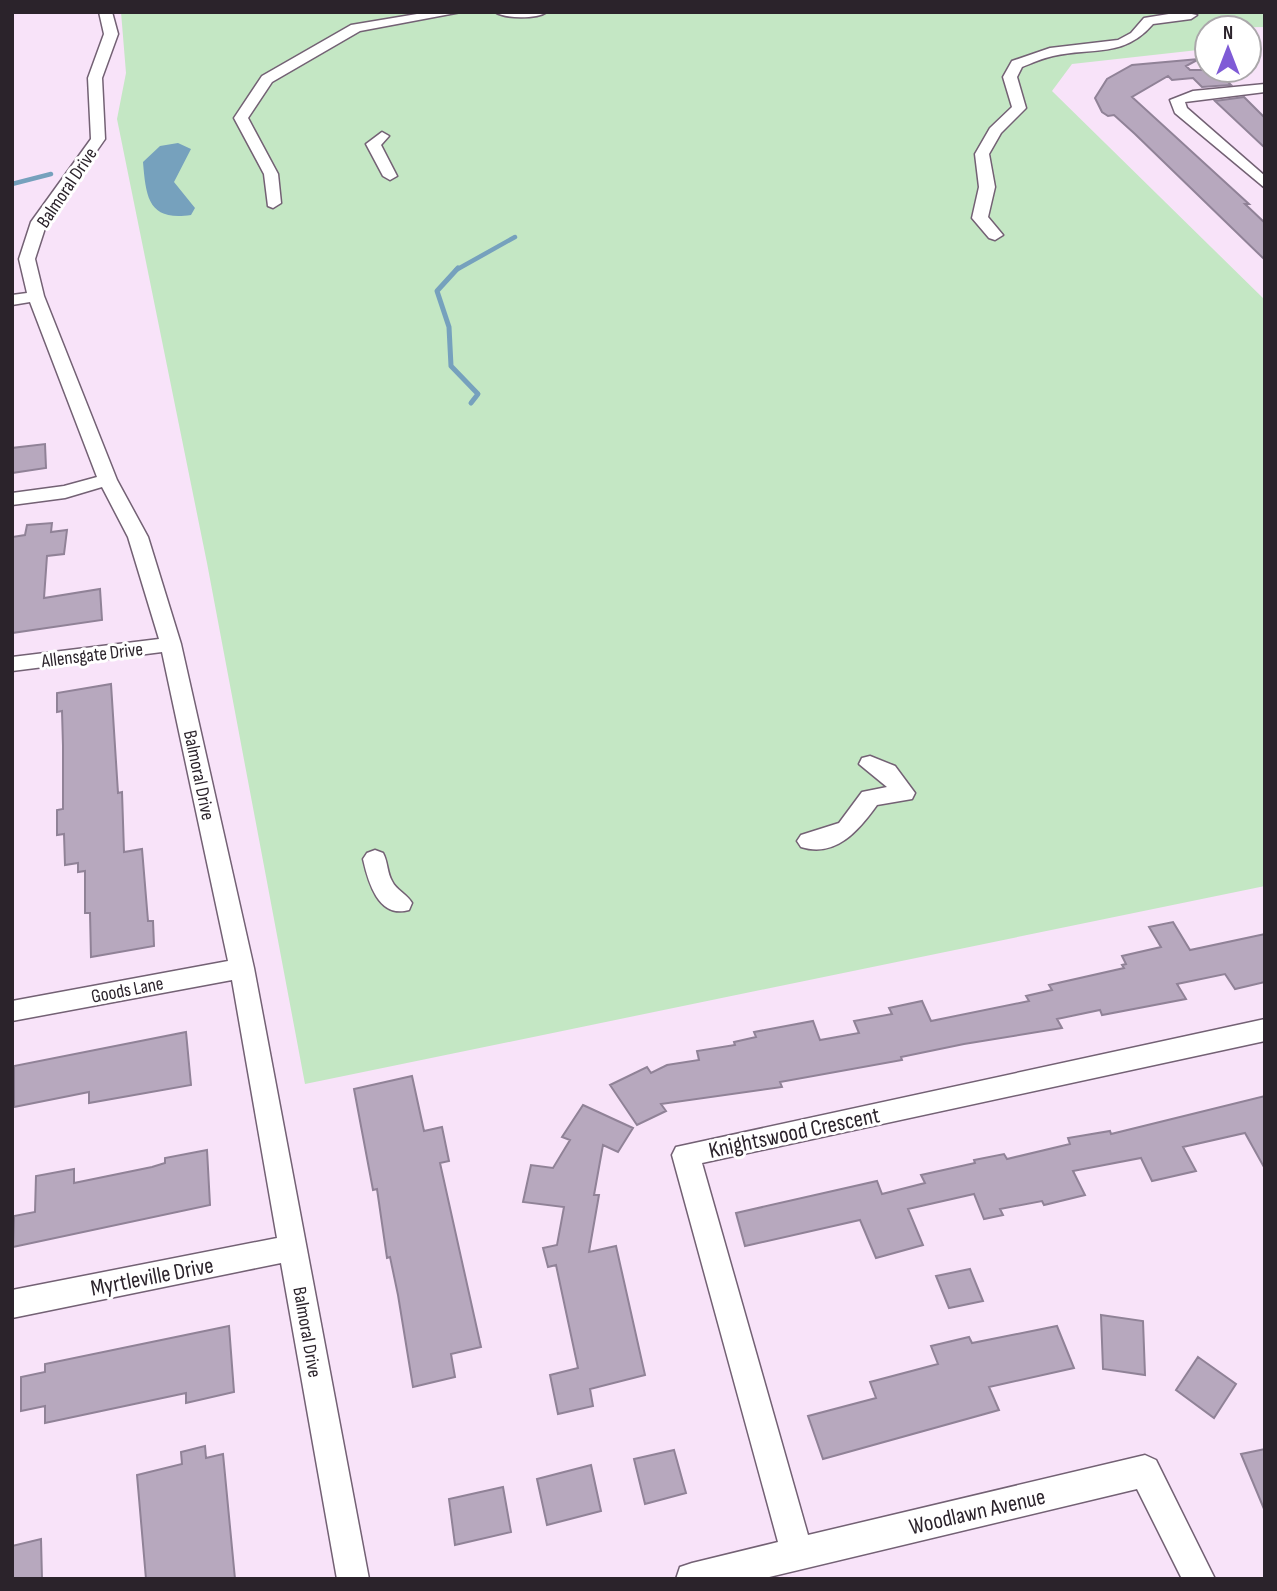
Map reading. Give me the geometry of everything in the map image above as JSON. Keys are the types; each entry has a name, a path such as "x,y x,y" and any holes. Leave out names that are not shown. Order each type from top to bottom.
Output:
{"street":[{"name":"Balmoral Drive","path":"105,12 111,34 96,78 98,139 39,222 27,259 24,298 108,480 138,537 171,644 242,968 353,1579"},
{"path":"273,203 271,174 241,118 267,79 356,28 455,12"},
{"path":"500,12 541,12"},
{"path":"995,235 980,218 987,187 981,158 993,134 1019,108 1010,77 1012,70 1017,65 1050,52 1121,44 1136,36 1149,21 1191,15 1187,12"},
{"path":"1265,88 1193,95 1177,100 1180,110 1265,184"},
{"path":"382,136 373,144 390,176"},
{"path":"12,499 65,492 108,480"},
{"name":"Allensgate Drive","path":"12,664 171,644"},
{"path":"809,841 831,837 847,829 870,798 904,793 887,772 870,764"},
{"path":"375,859 381,887 400,903"},
{"name":"Goods Lane","path":"12,1011 242,968"},
{"name":"Knightswood Crescent","path":"797,1554 686,1155 1265,1030"},
{"name":"Myrtleville Drive","path":"12,1304 292,1248"},
{"name":"Woodlawn Avenue","path":"692,1579 1144,1471 1199,1579"}],"green space":[{"path":"121,12 1265,12 1265,27 1263,14 1193,14 1193,51 1072,64 1052,91 1265,300 1265,886 305,1084 207,563 117,119 126,73"}],"water":[{"path":"178,143 191,149 174,182 195,208 191,215 177,216 158,211 148,197 146,187 143,162 160,146"}],"building":[{"path":"1193,60 1186,66 1193,70 1193,78 1172,80 1168,76 1132,97 1249,204 1245,204 1265,223 1265,260 1135,134 1114,115 1108,116 1102,112 1095,98 1107,79 1132,65"},
{"path":"1199,84 1231,85 1202,87"},
{"path":"1244,97 1265,118 1265,148 1215,101"},
{"path":"45,444 46,468 12,473 12,448"},
{"path":"52,523 51,532 67,530 64,554 47,556 44,598 100,589 102,620 12,633 12,537 25,535 27,525"},
{"path":"111,684 118,793 122,792 124,852 142,849 148,921 153,921 154,946 91,957 90,913 85,913 85,871 78,872 78,863 65,865 64,834 57,835 57,810 63,809 63,746 62,711 57,712 57,693"},
{"path":"1173,922 1190,950 1265,934 1265,982 1235,989 1225,974 1177,984 1186,999 1102,1015 1100,1010 1057,1019 1062,1028 964,1044 901,1057 902,1060 780,1082 782,1087 661,1104 666,1111 637,1125 610,1085 647,1067 651,1073 667,1065 699,1060 697,1051 735,1045 734,1042 756,1037 754,1032 813,1021 820,1040 859,1033 854,1021 892,1014 889,1008 922,1001 931,1021 1029,1001 1026,996 1052,990 1049,985 1124,968 1122,965 1126,964 1122,956 1161,947 1149,927"},
{"path":"186,1032 191,1085 89,1103 89,1092 14,1107 14,1066"},
{"path":"412,1076 424,1131 442,1127 449,1161 440,1163 481,1347 451,1354 455,1377 413,1387 398,1295 390,1257 387,1258 377,1189 373,1190 354,1089"},
{"path":"1265,1096 1265,1169 1245,1133 1183,1147 1196,1171 1152,1181 1141,1158 1073,1171 1085,1195 1044,1205 1042,1201 1000,1209 1003,1215 984,1219 974,1194 908,1209 923,1245 876,1258 860,1220 745,1246 736,1213 877,1181 882,1194 925,1183 921,1175 975,1163 974,1160 1004,1154 1007,1159 1070,1144 1068,1138 1110,1131 1111,1134"},
{"path":"583,1105 633,1128 618,1152 603,1145 594,1195 599,1195 589,1252 616,1246 645,1375 590,1389 593,1406 558,1414 550,1375 578,1368 556,1265 548,1267 543,1248 557,1245 564,1207 523,1202 531,1165 553,1168 570,1140 562,1137"},
{"path":"207,1150 210,1205 13,1247 14,1216 35,1212 36,1176 74,1169 74,1183 152,1167 165,1163 165,1158"},
{"path":"970,1269 983,1301 949,1308 936,1276"},
{"path":"1101,1315 1143,1321 1145,1375 1103,1369"},
{"path":"229,1326 234,1392 186,1403 186,1393 45,1423 45,1406 21,1411 21,1377 45,1372 45,1364"},
{"path":"1057,1326 1074,1368 989,1387 999,1410 823,1459 808,1416 876,1398 870,1382 938,1364 931,1346 969,1337 972,1343"},
{"path":"1198,1357 1236,1384 1214,1418 1176,1390"},
{"path":"205,1446 206,1458 223,1454 235,1579 146,1579 137,1475 182,1464 181,1452"},
{"path":"1265,1449 1265,1509 1264,1509 1241,1454"},
{"path":"674,1450 686,1493 645,1504 634,1459"},
{"path":"591,1465 601,1511 547,1525 537,1479"},
{"path":"503,1487 511,1532 455,1545 449,1499"},
{"path":"41,1539 42,1579 12,1579 12,1546"}],"waterway":[{"path":"12,184 51,174"},
{"path":"456,270 515,237"},
{"path":"456,270 437,291 449,327 451,366 478,394 471,403"}]}
